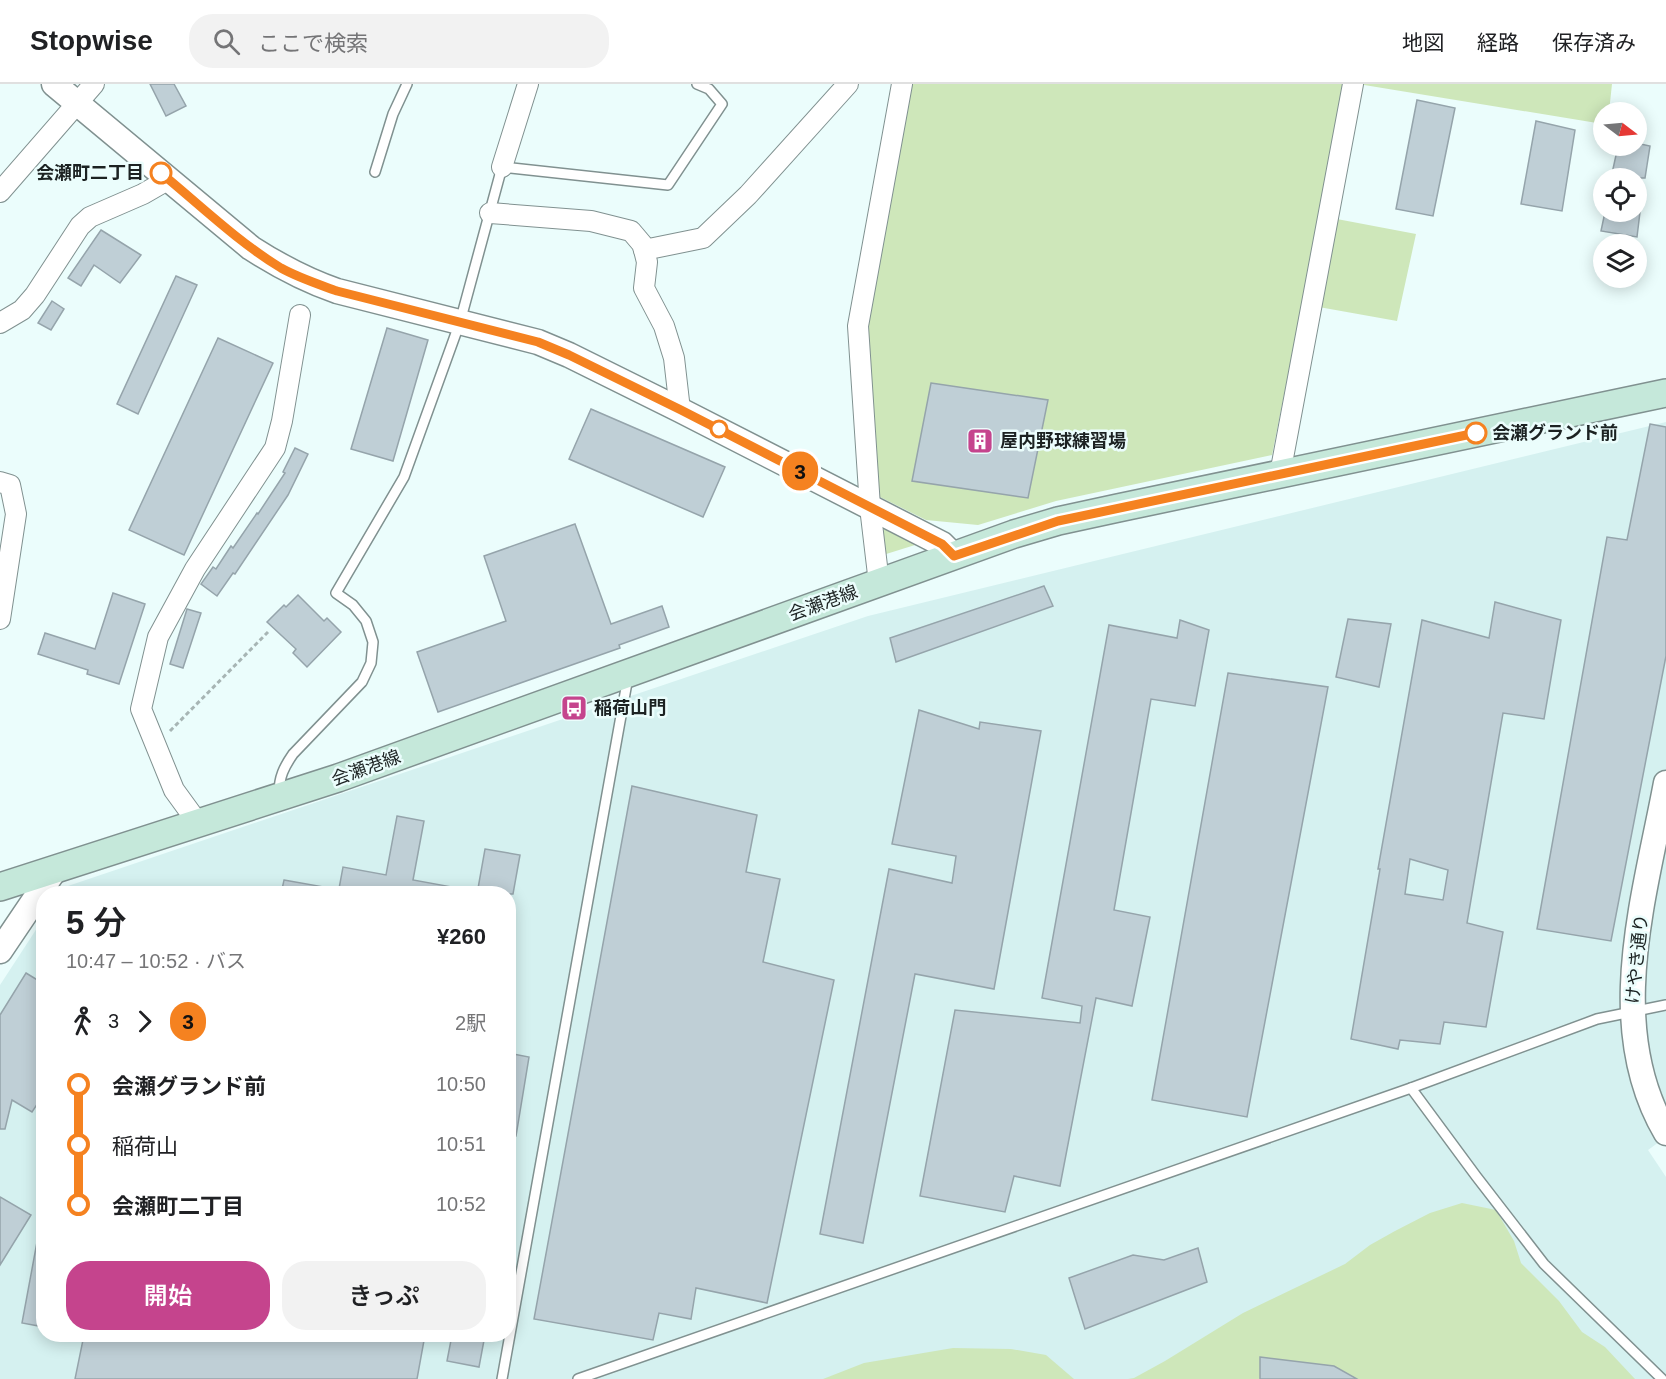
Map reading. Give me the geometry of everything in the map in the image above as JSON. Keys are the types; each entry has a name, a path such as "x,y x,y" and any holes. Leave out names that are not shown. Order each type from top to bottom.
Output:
{"main road":[{"name":"会瀬港線","path":"0,887 278,798 954,556 1058,521 1666,393"}],"street":[{"path":"54,84 251,248 282,268 308,281 337,291 538,342 569,355 942,544 954,556"},
{"path":"0,192 94,84"},
{"path":"502,167 528,84"},
{"path":"644,250 703,238 748,195 848,84"},
{"path":"879,583 870,507 858,326 902,84"},
{"path":"1280,474 1353,84"},
{"path":"0,322 22,310 35,295 80,226 90,217 143,195 169,180"},
{"path":"490,213 591,221 631,231 642,244 647,262 644,288 664,326 674,357 681,410"},
{"path":"198,824 174,790 141,709 158,637 195,569 275,448 282,421 300,315"},
{"path":"0,482 10,485 16,514 0,619"},
{"name":"けやき通り","path":"1666,783 1637,934 1632,1011 1635,1047 1644,1084 1666,1132"},
{"path":"44,886 56,868"},
{"path":"0,951 36,898"}],"lane":[{"path":"375,172 393,114 407,84"},
{"path":"278,798 279,780 284,767 293,754 362,682 371,663 373,642 366,621 353,605 336,593 404,477 460,322 502,167 668,184 722,104 709,89 697,84"},
{"path":"516,1300 617,727 629,672"},
{"path":"578,1379 1411,1088 1597,1019 1666,1005"},
{"path":"1411,1088 1544,1264 1662,1379"},
{"path":"502,1379 509,1342"}],"path":[{"path":"156,746 268,632"}],"shaded area":[{"path":"1666,422 1666,1137 1648,1150 1666,1177 1666,1379 0,1379 0,985 36,930 36,1342 516,1342 516,886 68,886 868,616"}],"green space":[{"path":"910,84 1348,84 1321,216 1416,234 1397,321 1302,304 1272,455 1056,501 978,525 926,520 876,495 864,325"},
{"path":"1358,84 1612,84 1610,102 1593,102 1593,122"},
{"path":"888,528 914,541 915,545 883,555 883,530"},
{"path":"1462,1203 1496,1210 1514,1241 1521,1263 1559,1301 1582,1332 1605,1347 1635,1379 1128,1379 1165,1361 1243,1313 1345,1264 1370,1245 1395,1231 1430,1213"},
{"path":"953,1348 1011,1349 1046,1355 1074,1379 823,1379 864,1363"}],"building":[{"path":"150,84 174,84 186,106 166,116"},
{"path":"1417,100 1455,108 1433,216 1396,209"},
{"path":"1536,121 1575,130 1562,211 1521,204"},
{"path":"1647,145 1650,146 1647,168 1613,168 1616,156 1647,156"},
{"path":"1603,222 1639,222 1637,234 1601,231"},
{"path":"101,230 141,255 120,283 94,265 81,286 68,278"},
{"path":"176,276 197,285 138,414 117,404"},
{"path":"52,301 64,309 51,330 38,323"},
{"path":"387,328 428,340 393,461 351,449"},
{"path":"218,338 273,363 184,555 129,530"},
{"name":"屋内野球練習場","path":"931,383 1048,400 1028,498 912,481"},
{"path":"591,409 725,467 703,517 569,459"},
{"path":"1650,424 1666,427 1666,656 1611,941 1537,929 1607,537 1627,540"},
{"path":"295,448 308,454 288,495 235,574 233,573 217,596 201,584 213,567 216,569 231,546 233,548 258,514 285,473 283,472"},
{"path":"575,524 611,624 662,606 669,627 619,645 620,648 438,712 417,652 506,621 484,556"},
{"path":"1044,586 1053,606 896,662 890,638"},
{"path":"113,593 145,604 119,684 87,674 88,670 38,654 45,633 95,649"},
{"path":"298,595 324,621 327,618 341,632 307,667 293,653 296,649 267,622"},
{"path":"1495,602 1561,620 1544,719 1503,713 1467,923 1503,932 1486,1027 1444,1022 1440,1044 1400,1040 1398,1049 1351,1039 1422,620 1489,638","holes":["1410,859 1448,870 1443,900 1405,894"]},
{"path":"187,609 201,613 183,668 170,664"},
{"path":"1348,619 1391,624 1379,687 1336,677"},
{"path":"1180,620 1209,630 1195,706 1151,699 1114,910 1150,917 1132,1006 1096,998 1060,1186 1014,1176 1005,1212 920,1196 955,1010 1080,1023 1082,1006 1042,998 1109,625 1177,638"},
{"path":"1228,673 1328,687 1247,1117 1152,1100"},
{"path":"919,710 979,729 980,722 1041,731 994,989 915,974 863,1243 820,1234 889,869 952,883 956,856 892,844"},
{"path":"632,786 757,815 746,872 780,879 763,962 834,980 767,1303 696,1288 691,1319 659,1313 653,1340 534,1319"},
{"path":"397,816 424,821 413,880 446,886 339,886 343,867 386,875"},
{"path":"485,849 520,855 514,886 478,886"},
{"path":"284,880 318,886 283,886"},
{"path":"26,973 36,979 36,1106 32,1112 12,1100 5,1129 0,1129 0,1015"},
{"path":"516,1055 529,1057 516,1136"},
{"path":"0,1197 31,1215 0,1265"},
{"path":"36,1247 36,1326 22,1323"},
{"path":"1198,1248 1207,1282 1085,1329 1069,1278 1133,1255 1164,1260"},
{"path":"83,1342 424,1342 417,1379 75,1379"},
{"path":"451,1342 484,1342 479,1367 447,1361"},
{"path":"1260,1357 1334,1366 1357,1379 1260,1379"}],"bus line":[{"name":"3","path":"161,173 251,248 308,281 337,291 538,342 569,355 942,544 954,556 1058,521 1476,433"}],"place":[{"name":"会瀬町二丁目","path":"161,173"},
{"name":"会瀬グランド前","path":"1476,433"},
{"name":"屋内野球練習場","path":"980,441"},
{"name":"稲荷山門","path":"574,708"}]}
